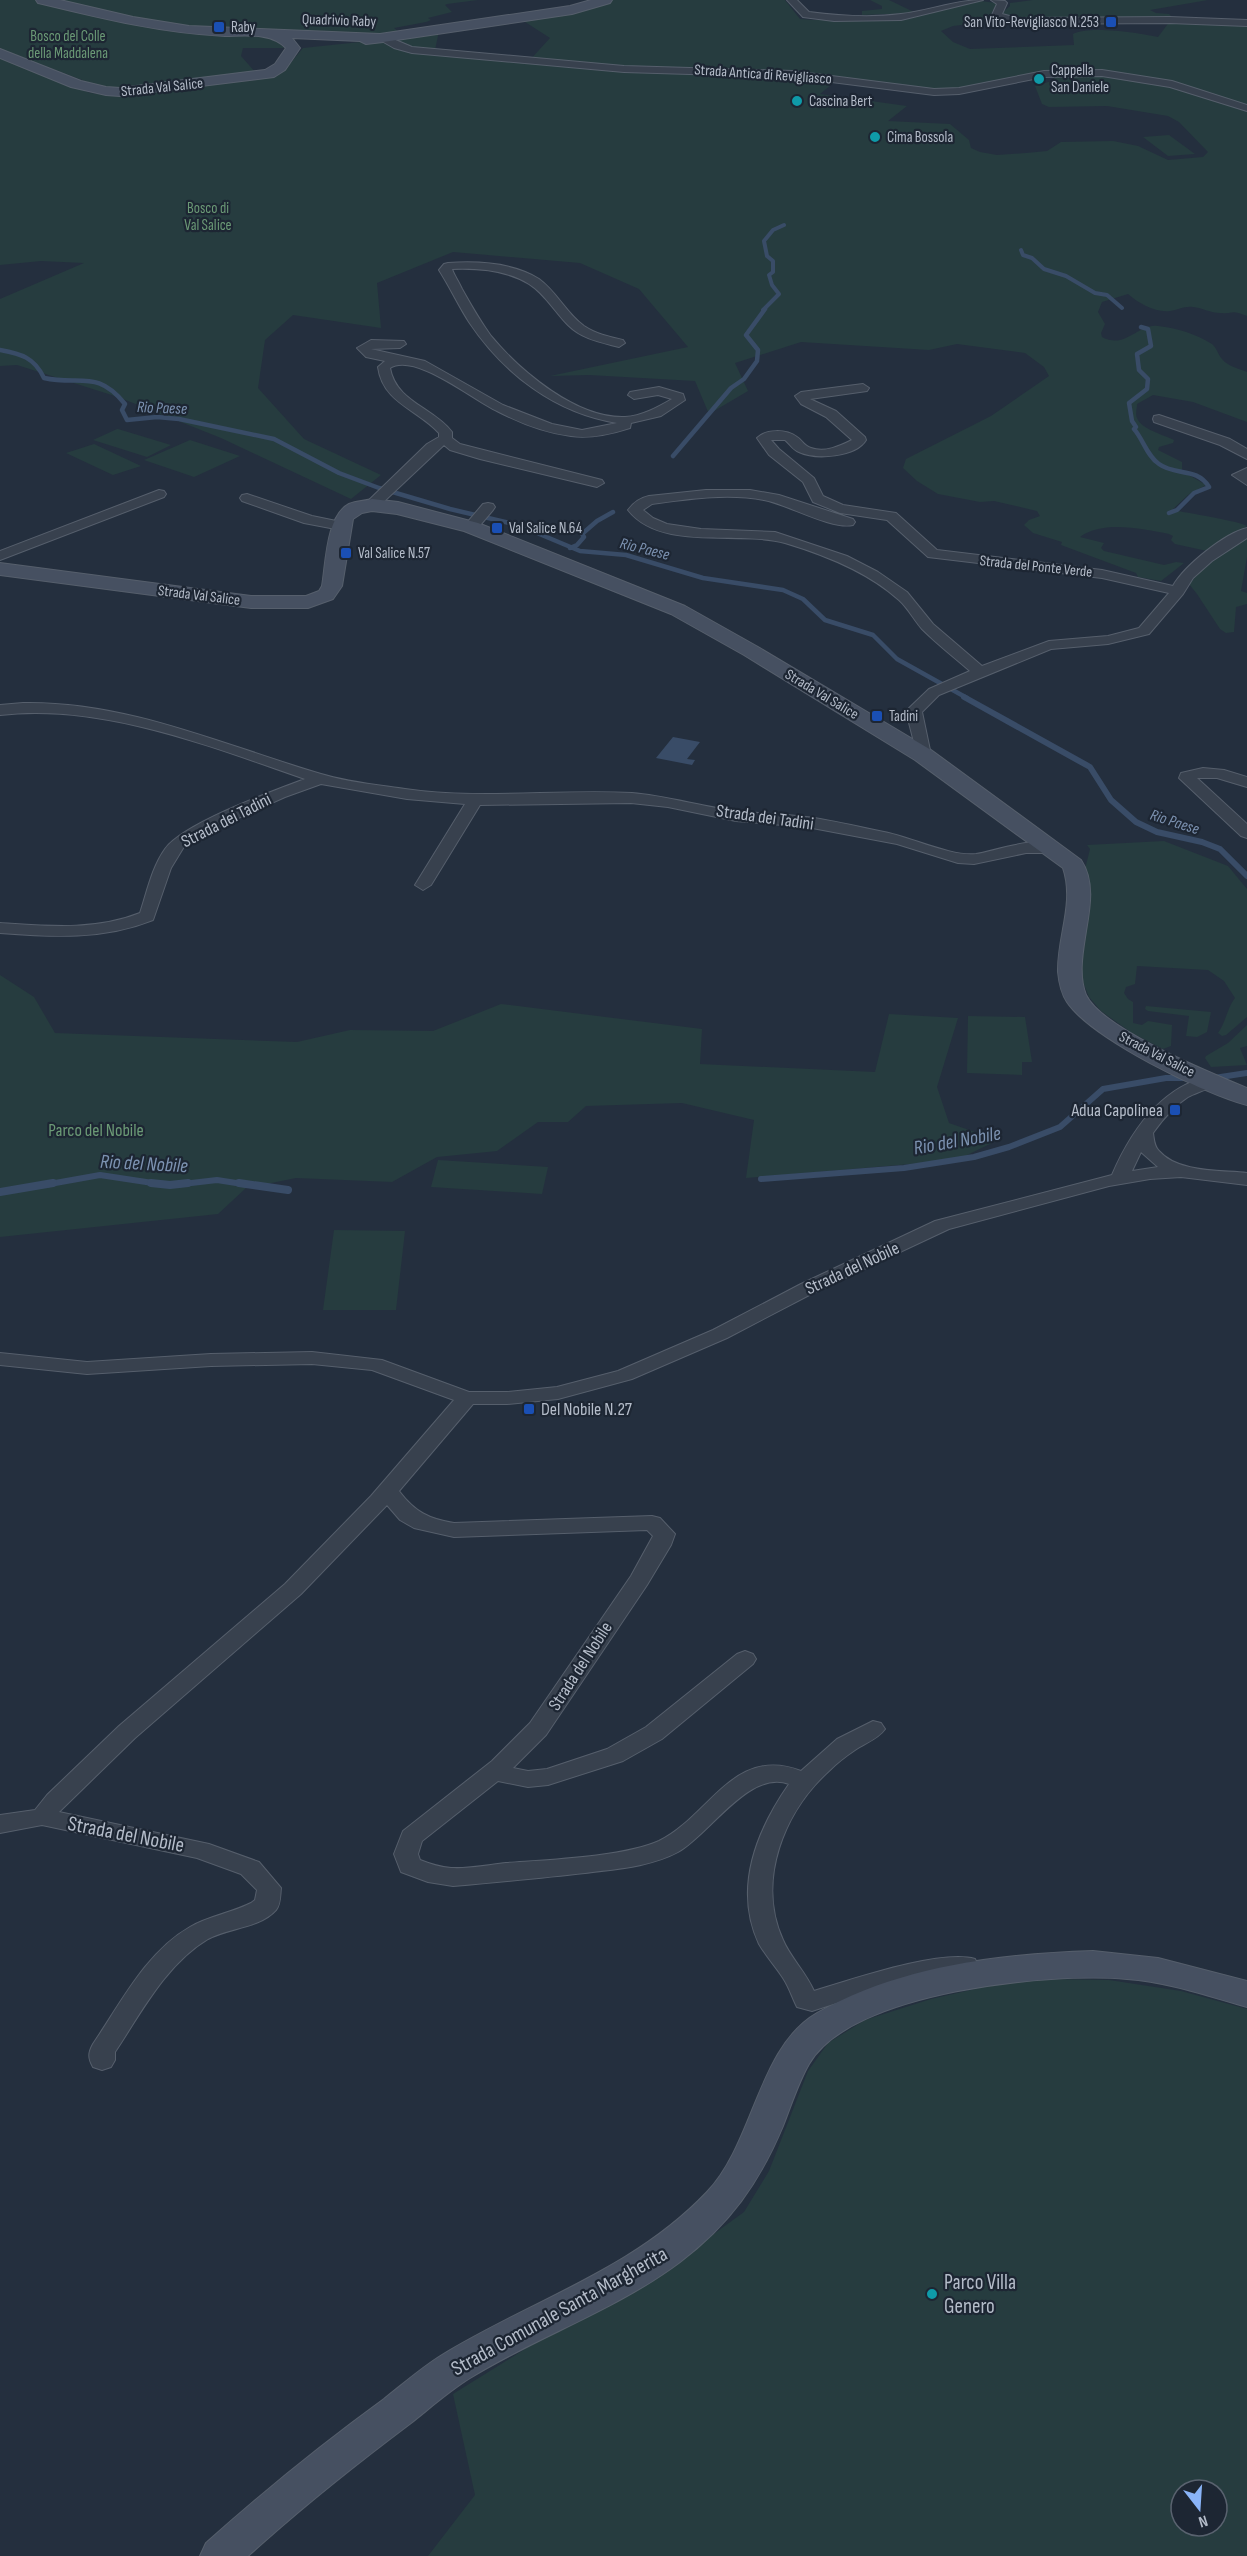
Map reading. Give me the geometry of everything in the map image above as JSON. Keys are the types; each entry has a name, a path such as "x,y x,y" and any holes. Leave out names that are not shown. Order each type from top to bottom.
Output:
{"street":[{"name":"Quadrivio Raby","path":"43,0 133,21 189,30 383,38"},
{"path":"383,38 572,10 605,0"},
{"path":"792,0 806,15 834,18 910,16 978,0"},
{"path":"996,0 1002,3 997,15 1010,20 1170,20 1247,23"},
{"path":"274,34 293,46"},
{"name":"Quadrivio Raby","path":"293,46 383,38"},
{"name":"Strada Antica di Revigliasco","path":"383,38 397,46 412,50 531,63 624,69 799,74 934,92 959,91 1054,73 1102,73 1172,84 1247,108"},
{"name":"Strada Val Salice","path":"0,53 98,91 120,93 269,74 280,67 293,46"},
{"path":"620,343 604,340 574,326 541,286 524,278 486,267 460,265 448,266 445,270 479,328 541,389 580,411 625,421 657,413 679,400 676,394 669,392 646,392 634,395"},
{"path":"400,344 371,344 363,348 370,354 426,365 513,414 567,433 609,430 625,425 625,421"},
{"path":"400,360 388,362 384,367 384,377 389,389 405,402 439,422 446,432 445,439"},
{"name":"Strada del Ponte Verde","path":"862,388 801,396 805,401 831,414 860,440 859,442 836,451 814,454 800,448 797,441 790,437 777,435 764,438 774,452 810,481 810,487 818,499 840,509 891,516 933,554 1102,574 1178,591"},
{"path":"1159,418 1225,442 1247,455"},
{"path":"445,439 455,447 485,456 597,483"},
{"path":"383,495 432,447 445,439"},
{"path":"1247,472 1239,475 1247,481"},
{"path":"0,556 159,494"},
{"path":"902,526 831,519 778,499 743,494 649,500 642,502 635,510 647,520 678,530 773,536 846,559 902,596 922,620 980,672"},
{"name":"Strada Val Salice","path":"0,569 251,602 308,602 326,596 332,586 341,526 345,516 356,508 383,495 398,508 481,516 678,610 819,691 923,755 1073,865 1078,873 1078,906 1069,969 1076,998 1089,1015 1119,1034 1204,1078 1247,1097"},
{"path":"247,498 309,520 341,526"},
{"path":"923,755 914,711 934,692 1049,645 1108,640 1144,631 1178,591 1179,584 1199,565 1247,532"},
{"name":"Strada dei Tadini","path":"0,710 56,706 118,717 237,751 320,779 407,794 475,800 631,798 668,802 736,816 807,822 900,840 958,858 974,859 1026,848 1050,848"},
{"path":"1247,782 1209,771 1187,776 1247,833"},
{"name":"Strada dei Tadini","path":"0,928 90,931 131,924 147,916 163,868 179,842 279,794 320,779"},
{"path":"423,885 449,846 475,800"},
{"path":"1119,1179 1127,1158 1170,1101 1204,1078"},
{"path":"1144,1133 1144,1146 1152,1156 1181,1171"},
{"name":"Strada del Nobile","path":"0,1359 87,1368 211,1360 312,1358 375,1364 466,1398 558,1394 625,1375 720,1334 808,1288 942,1225 1150,1173 1181,1171 1247,1179"},
{"name":"Strada del Nobile","path":"42,1817 128,1732 293,1590 387,1490 466,1398"},
{"name":"Strada del Nobile","path":"387,1490 406,1515 426,1527 454,1530 652,1522 663,1534 660,1545 639,1580 538,1729 500,1767 411,1837 406,1854 410,1866 428,1873 453,1877 615,1860 668,1846 685,1835 743,1782 763,1772 792,1773 804,1780"},
{"path":"500,1767 504,1774 528,1779 538,1778 615,1755 654,1732 745,1659"},
{"name":"Strada Comunale Santa Margherita","path":"873,1729 850,1740 821,1761 797,1787 771,1834 764,1852 760,1883 764,1920 769,1939 794,1974 806,2000 818,2001 873,1982 925,1970 961,1965 1011,1970"},
{"name":"Strada del Nobile","path":"0,1824 42,1817 201,1850 250,1868 269,1888 267,1904 258,1911 200,1932 171,1954 102,2051 102,2060"},
{"name":"Strada Comunale Santa Margherita","path":"220,2556 282,2499 342,2450 459,2365 641,2269 671,2249 701,2223 725,2198 739,2175 796,2054 829,2023 870,2003 914,1989 1011,1970 1095,1964 1128,1966 1164,1972 1247,1994"}],"green space":[{"name":"Bosco del Colle della Maddalena","path":"0,0 35,0 136,23 265,37 277,41 284,48 243,48 241,56 257,74 121,89 98,86 0,49"},
{"path":"56,0 478,0 447,4 445,5 452,12 428,18 431,20 426,22 394,28 400,33 388,35 212,30 121,15"},
{"path":"612,0 785,0 800,19 813,20 903,19 981,1 996,3 991,14 1000,20 953,26 941,31 953,42 970,49 1074,45 1073,34 1090,30 1128,32 1158,37 1170,21 1247,25 1247,106 1186,87 1074,71 939,91 824,76 626,68 529,61 550,38 522,20 599,6"},
{"path":"870,0 889,0 916,13 862,15 862,11 882,9 882,6"},
{"path":"1033,0 1208,0 1150,10 1169,14 1173,18 1017,19 1001,14 1010,6 1010,3"},
{"path":"439,31 435,50 409,48 389,39"},
{"name":"Bosco di Val Salice","path":"379,40 399,49 507,61 796,75 837,80 820,94 907,106 888,121 950,124 969,140 971,148 997,155 1047,151 1061,142 1113,141 1138,146 1168,160 1203,157 1208,152 1179,122 1168,116 1107,106 1049,107 1042,104 1035,86 1055,80 1051,75 1079,73 1169,85 1247,109 1247,316 1235,312 1217,313 1193,307 1170,311 1153,309 1128,294 1102,302 1098,312 1105,324 1101,333 1102,337 1118,340 1151,326 1179,330 1212,344 1224,361 1247,372 1247,422 1193,402 1153,395 1137,404 1136,413 1139,422 1143,425 1174,440 1173,443 1159,447 1158,450 1182,462 1182,471 1206,485 1188,495 1172,510 1247,526 1207,551 1175,544 1171,540 1173,536 1169,534 1135,528 1111,527 1089,532 1080,537 1104,543 1101,548 1104,551 1164,565 1184,563 1161,581 1138,577 1136,573 1061,545 1062,542 1033,533 1024,525 1029,520 1040,516 1037,511 994,501 980,502 938,494 917,481 903,468 906,459 991,416 1049,376 1044,367 1025,353 957,344 929,350 801,342 735,363 748,391 709,414 695,381 589,375 550,376 688,347 639,289 580,263 453,252 377,283 381,328 293,315 265,340 258,388 304,439 381,475 351,499 221,438 118,397 17,365 0,366 0,299 84,263 41,261 0,265 0,57 90,93 108,95 268,77 284,71 303,48"},
{"path":"1169,135 1195,154 1168,156 1143,137"},
{"path":"117,429 171,445 147,457 93,440"},
{"path":"190,440 240,456 194,477 144,460"},
{"path":"94,444 141,466 113,475 66,453"},
{"path":"1247,536 1247,557 1241,591 1247,593 1247,604 1236,607 1234,632 1226,633 1220,629 1189,584 1208,563"},
{"path":"1164,841 1228,866 1247,889 1247,1017 1222,1036 1218,1033 1235,998 1224,981 1208,970 1137,966 1135,984 1126,987 1124,993 1133,1002 1133,1023 1142,1025 1148,1021 1172,1025 1171,1046 1163,1049 1132,1033 1101,1011 1089,997 1079,964 1084,873 1090,849 1087,845"},
{"name":"Parco del Nobile","path":"0,975 34,997 55,1033 297,1042 350,1030 433,1031 501,1004 702,1029 700,1064 875,1072 889,1014 958,1018 937,1087 949,1123 998,1140 957,1160 746,1178 754,1120 682,1103 586,1106 568,1122 538,1122 497,1151 437,1157 392,1182 296,1178 246,1188 218,1214 0,1237"},
{"path":"1146,1006 1211,1012 1207,1032 1197,1037 1186,1036 1189,1016 1148,1011 1145,1009"},
{"path":"968,1016 1025,1017 1032,1062 1022,1062 1022,1075 967,1073"},
{"path":"1247,1025 1247,1046 1240,1048 1247,1065 1211,1067 1206,1056 1228,1043"},
{"path":"438,1160 548,1167 542,1194 431,1187"},
{"path":"334,1230 405,1231 396,1310 323,1310"},
{"name":"Parco Villa Genero","path":"1047,1979 1109,1980 1181,1991 1247,2009 1247,2556 428,2556 475,2495 453,2394 557,2329 678,2260 744,2212 769,2171 808,2071 828,2043 865,2020 931,1999 1002,1983"}],"water":[{"path":"673,737 700,742 687,759 695,760 692,765 656,758"}],"waterway":[{"path":"763,310 779,294 772,285 769,275 773,272 773,261 767,256 764,241 773,230 784,225"},
{"path":"1021,250 1023,255 1032,258 1044,269 1066,276 1095,293 1107,295 1122,308"},
{"path":"673,456 731,388 744,379 757,361 758,350 746,335 765,309"},
{"path":"1141,327 1148,329 1151,346 1137,354 1139,370 1148,379 1147,389 1129,403 1132,421 1136,427 1134,429 1151,457 1159,464 1165,468 1192,474 1209,487 1194,493 1177,510 1169,513"},
{"name":"Rio Paese","path":"0,350 14,353 31,361 44,378 88,381 106,386 125,404 122,410 127,420 157,417 179,419 274,439 339,473 379,488 450,509 518,525 571,547"},
{"path":"571,547 577,545 584,537 582,534 597,521 613,512"},
{"name":"Rio Paese","path":"571,547 580,551 626,555 703,578 783,590 803,599 825,620 873,635 897,659 967,698"},
{"name":"Rio Paese","path":"964,697 1090,767 1111,800 1136,822 1157,832 1202,842 1220,849 1247,876"},
{"name":"Rio del Nobile","path":"1214,1078 1247,1073"},
{"name":"Rio del Nobile","path":"761,1179 904,1168 974,1157 1009,1147 1060,1127 1103,1089 1166,1078 1188,1078"},
{"name":"Rio del Nobile","path":"44,1185 100,1175 157,1184"},
{"name":"Rio del Nobile","path":"174,1185 217,1180 249,1185"},
{"name":"Rio del Nobile","path":"0,1192 53,1183"},
{"name":"Rio del Nobile","path":"151,1183 157,1184"},
{"name":"Rio del Nobile","path":"157,1184 188,1183"},
{"name":"Rio del Nobile","path":"239,1183 288,1190"},
{"name":"Rio del Nobile","path":"157,1184 166,1185"}],"place":[{"name":"San Vito-Revigliasco N.253","path":"1111,22"},
{"name":"Raby","path":"219,27"},
{"name":"Cappella San Daniele","path":"1039,79"},
{"name":"Cascina Bert","path":"797,101"},
{"name":"Cima Bossola","path":"875,137"},
{"name":"Val Salice N.64","path":"497,528"},
{"name":"Val Salice N.57","path":"346,553"},
{"name":"Tadini","path":"877,716"},
{"name":"Adua Capolinea","path":"1175,1110"},
{"name":"Del Nobile N.27","path":"529,1409"},
{"name":"Parco Villa Genero","path":"932,2294"}]}
